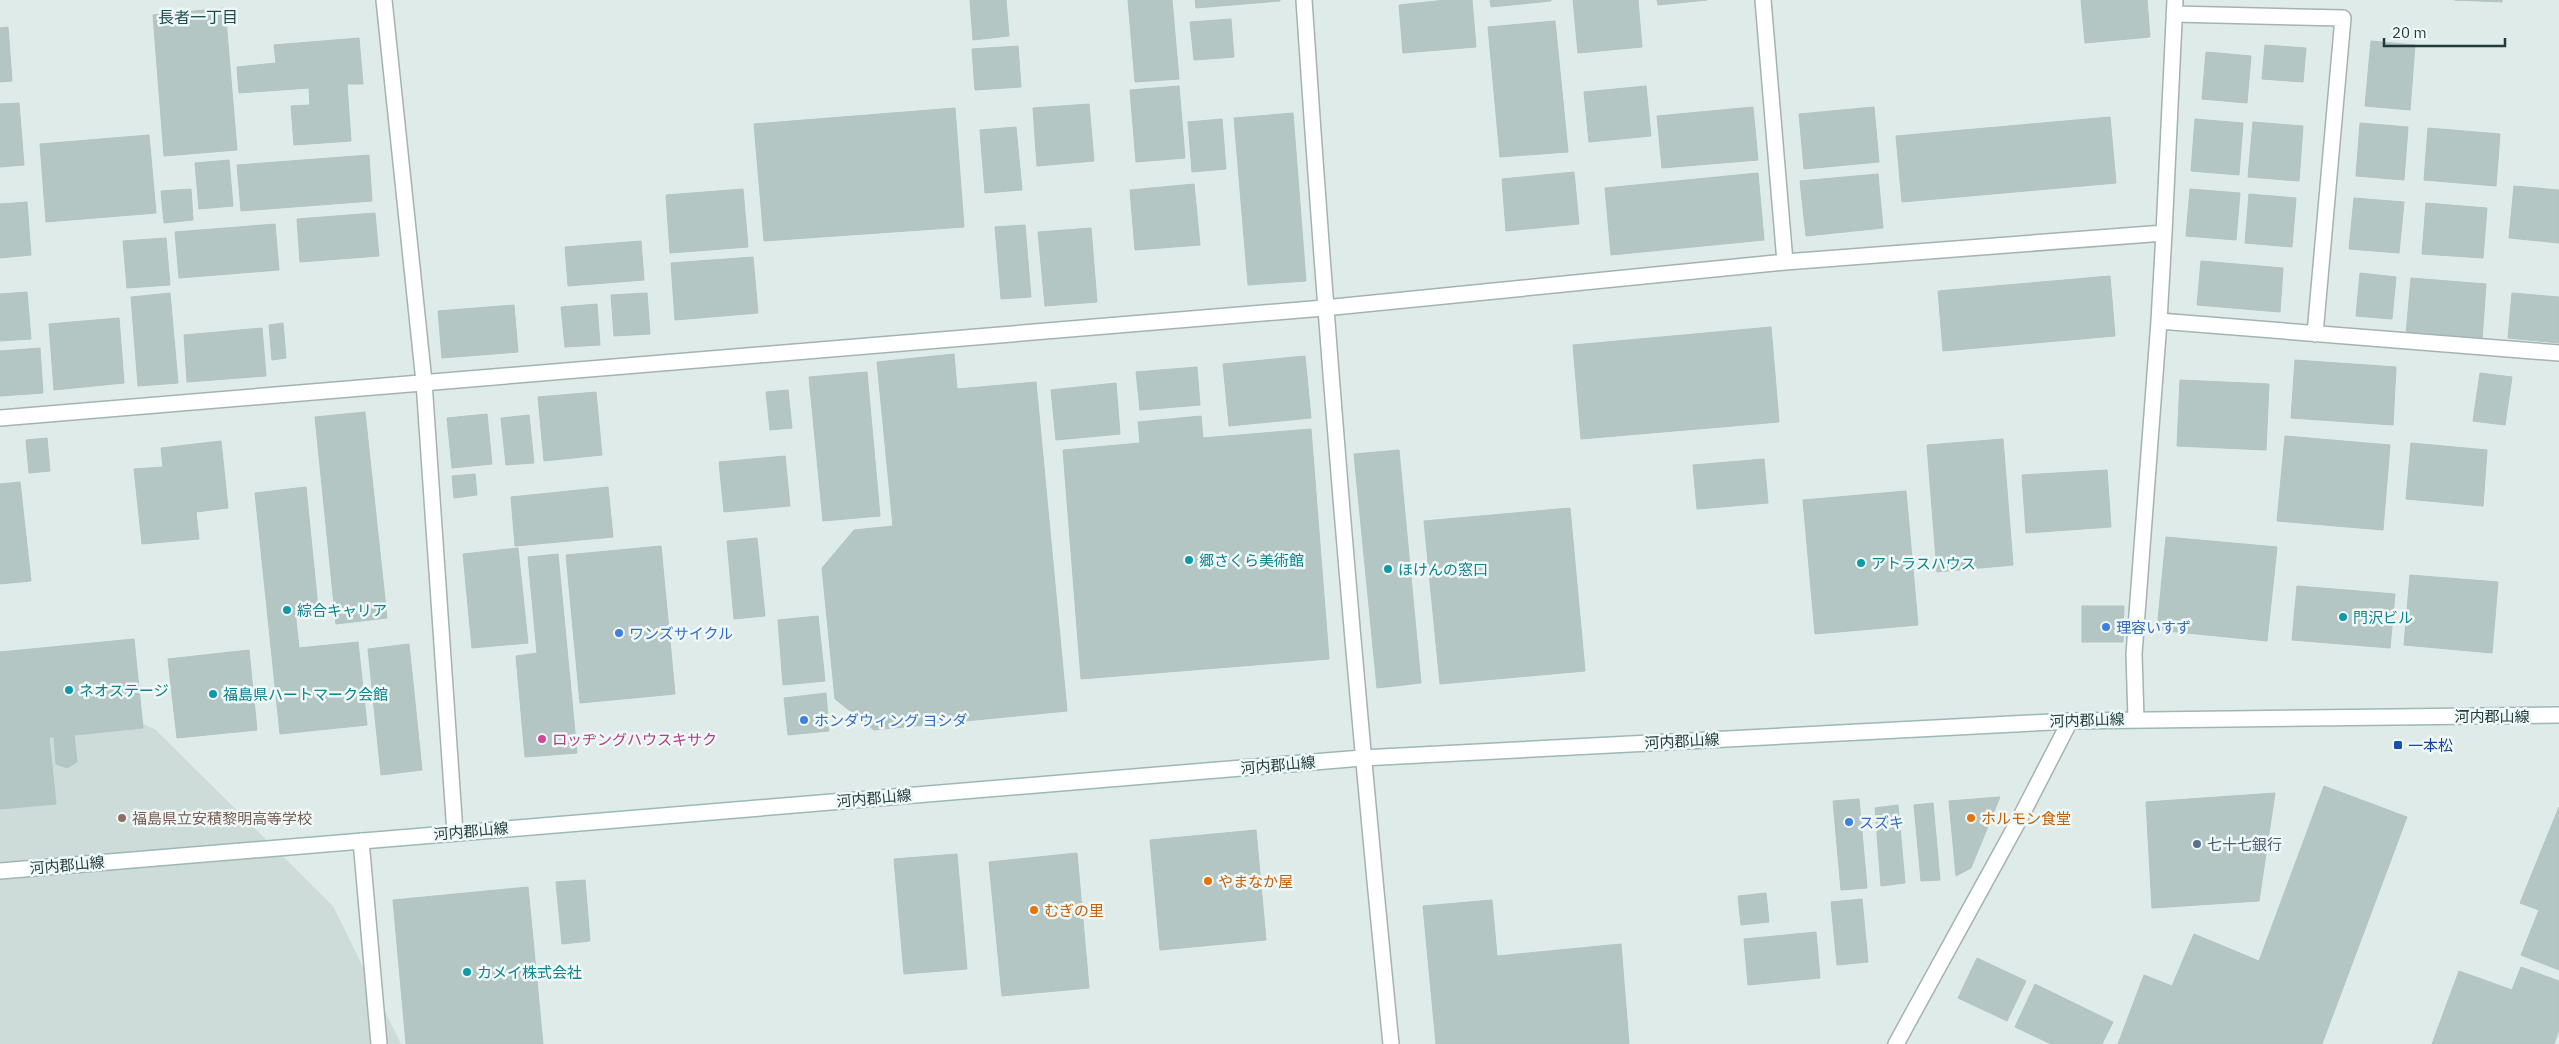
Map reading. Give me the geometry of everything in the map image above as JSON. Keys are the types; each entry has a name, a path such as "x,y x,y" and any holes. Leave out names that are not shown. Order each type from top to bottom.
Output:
{"street":[{"path":"384,0 424,382 455,833"},
{"path":"1304,0 1324,308 1362,758 1391,1044"},
{"path":"1763,0 1785,262"},
{"path":"2136,719 2134,654 2159,321 2175,7 2343,18 2315,334"},
{"path":"0,418 1324,308 1785,262 2164,234"},
{"path":"2159,321 2559,353"},
{"name":"河内郡山線","path":"0,871 1362,758 2070,720 2559,715"},
{"path":"1896,1044 2019,820 2070,720"},
{"path":"361,841 379,1044"}],"shaded area":[{"name":"福島県立安積黎明高等学校","path":"0,651 156,730 333,906 401,1044 0,1044"}],"building":[{"path":"970,0 1006,0 1009,36 973,40"},
{"path":"1128,0 1172,0 1179,79 1135,82"},
{"path":"1195,0 1280,0 1280,1 1196,8"},
{"path":"1446,0 1472,0 1476,47 1403,53 1399,5"},
{"path":"1490,0 1551,0 1551,1 1491,7"},
{"path":"1573,0 1638,0 1642,47 1578,53"},
{"path":"1657,0 1707,0 1658,5"},
{"path":"2081,0 2147,0 2150,37 2085,43"},
{"path":"2454,0 2502,0 2502,2"},
{"path":"225,8 237,150 164,156 153,15"},
{"path":"1231,19 1234,57 1194,60 1190,22"},
{"path":"1555,21 1568,152 1500,157 1488,27"},
{"path":"8,27 12,81 0,82 0,28"},
{"path":"359,38 363,84 347,84 351,141 294,145 291,106 310,105 309,88 239,93 237,67 276,63 274,45"},
{"path":"2371,41 2415,45 2410,110 2365,106"},
{"path":"2265,45 2306,48 2303,82 2262,79"},
{"path":"1018,46 1021,87 975,90 972,49"},
{"path":"2206,52 2251,56 2247,103 2202,99"},
{"path":"1179,86 1185,158 1136,162 1130,90"},
{"path":"1646,86 1651,136 1589,142 1584,92"},
{"path":"19,103 24,165 0,167 0,104"},
{"path":"1089,104 1094,161 1037,166 1033,108"},
{"path":"1753,107 1758,160 1662,168 1657,116"},
{"path":"1874,107 1879,162 1804,169 1799,114"},
{"path":"955,108 964,227 764,241 754,124"},
{"path":"1293,113 1306,281 1248,285 1234,118"},
{"path":"2110,117 2116,183 1902,202 1896,136"},
{"path":"1222,119 1226,169 1192,172 1188,122"},
{"path":"2195,119 2243,123 2239,175 2191,171"},
{"path":"2253,122 2303,126 2299,181 2248,177"},
{"path":"2360,123 2408,127 2404,180 2356,176"},
{"path":"1016,127 1022,190 985,193 980,130"},
{"path":"2428,128 2500,134 2496,186 2424,180"},
{"path":"149,135 156,213 46,222 40,144"},
{"path":"369,155 372,201 241,211 237,165"},
{"path":"229,160 233,206 199,209 195,163"},
{"path":"1574,172 1579,224 1506,231 1502,179"},
{"path":"1758,173 1764,240 1611,255 1605,188"},
{"path":"1878,174 1883,228 1806,236 1800,181"},
{"path":"1194,184 1200,245 1135,250 1130,190"},
{"path":"2514,186 2559,190 2559,243 2509,238"},
{"path":"191,189 193,220 164,223 161,191"},
{"path":"743,189 748,247 670,253 666,195"},
{"path":"2190,189 2240,193 2236,240 2186,236"},
{"path":"2249,194 2296,198 2292,247 2245,243"},
{"path":"2354,198 2404,202 2399,253 2349,249"},
{"path":"27,202 31,255 0,258 0,204"},
{"path":"2426,203 2487,208 2483,258 2422,254"},
{"path":"375,213 379,256 300,262 297,219"},
{"path":"275,224 279,270 179,278 175,232"},
{"path":"1025,225 1031,297 1001,299 995,227"},
{"path":"1091,228 1097,302 1045,306 1038,232"},
{"path":"166,238 170,285 127,288 123,241"},
{"path":"641,241 644,280 568,286 565,247"},
{"path":"753,257 758,313 675,320 671,263"},
{"path":"2201,261 2283,268 2280,312 2197,305"},
{"path":"2360,273 2396,277 2392,319 2356,316"},
{"path":"2110,276 2115,336 1943,351 1938,291"},
{"path":"2411,278 2486,284 2482,340 2406,334"},
{"path":"27,292 31,339 0,341 0,294"},
{"path":"170,293 178,383 138,386 131,297"},
{"path":"647,293 650,334 614,336 611,295"},
{"path":"2512,293 2559,297 2559,343 2508,338"},
{"path":"597,304 600,345 565,347 561,307"},
{"path":"514,305 518,352 442,358 438,311"},
{"path":"119,318 124,383 54,390 49,324"},
{"path":"283,323 286,358 272,360 269,325"},
{"path":"1771,327 1779,422 1581,439 1573,345"},
{"path":"262,328 266,376 187,382 184,335"},
{"path":"40,348 43,393 0,396 0,351"},
{"path":"954,354 957,389 1036,382 1067,711 874,730 835,699 822,568 854,530 893,526 877,362"},
{"path":"1305,356 1311,418 1229,426 1223,364"},
{"path":"2295,360 2396,367 2393,425 2291,418"},
{"path":"1197,367 1200,405 1140,410 1136,372"},
{"path":"867,372 880,516 823,521 809,377"},
{"path":"2480,373 2512,377 2505,425 2473,421"},
{"path":"2180,380 2269,384 2266,450 2177,446"},
{"path":"1116,383 1120,434 1056,440 1051,390"},
{"path":"788,390 792,428 770,430 766,392"},
{"path":"596,392 602,455 544,461 538,397"},
{"path":"365,412 387,618 336,624 315,417"},
{"path":"487,414 492,464 452,468 447,418"},
{"path":"529,415 534,463 506,465 501,418"},
{"path":"1201,416 1203,438 1311,429 1329,659 1081,679 1063,450 1140,443 1138,422"},
{"path":"2285,436 2390,445 2383,530 2277,521"},
{"path":"47,438 50,471 29,473 26,440"},
{"path":"2003,439 2013,565 1937,572 1927,445"},
{"path":"221,441 228,508 196,512 199,539 142,544 134,469 163,467 161,448"},
{"path":"2411,443 2487,450 2483,506 2406,499"},
{"name":"ほけんの窓口","path":"1399,450 1421,683 1377,688 1354,454"},
{"path":"785,456 790,506 724,512 719,462"},
{"path":"1764,459 1768,503 1697,509 1693,465"},
{"path":"2107,470 2111,527 2026,533 2022,475"},
{"path":"475,474 477,495 454,498 452,476"},
{"path":"20,482 31,581 0,584 0,484"},
{"name":"綜合キャリア","path":"306,487 318,608 295,611 299,648 358,642 367,725 280,734 255,493"},
{"path":"608,487 613,537 515,546 511,497"},
{"name":"アトラスハウス","path":"1906,491 1918,625 1815,634 1803,500"},
{"path":"1570,508 1585,671 1440,684 1424,521"},
{"path":"2166,537 2277,547 2267,641 2157,630"},
{"path":"757,538 765,616 734,619 727,541"},
{"path":"661,546 675,694 580,703 566,555"},
{"path":"518,548 528,643 472,648 463,554"},
{"path":"558,554 577,753 525,757 516,656 537,653 528,557"},
{"path":"2410,575 2498,582 2492,653 2404,645"},
{"name":"門沢ビル","path":"2297,586 2395,594 2390,648 2292,640"},
{"path":"2082,606 2124,606 2123,642 2082,642"},
{"path":"818,616 825,681 783,685 778,620"},
{"name":"ネオステージ","path":"134,639 143,728 74,735 77,762 67,768 56,764 54,737 49,737 56,804 0,809 0,652"},
{"path":"409,644 422,770 381,775 368,649"},
{"name":"福島県ハートマーク会館","path":"249,650 257,730 177,738 168,659"},
{"path":"826,693 829,731 788,735 784,698"},
{"path":"2324,786 2407,817 2322,1044 2118,1044 2144,975 2172,986 2194,934 2259,961"},
{"path":"2275,793 2259,901 2152,908 2146,802"},
{"path":"2000,797 1971,868 1956,876 1949,801"},
{"path":"1859,799 1867,888 1841,890 1833,801"},
{"path":"1933,803 1940,880 1921,881 1914,805"},
{"path":"1898,805 1905,883 1881,886 1875,808"},
{"path":"2559,807 2559,970 2521,955 2539,910 2520,903"},
{"path":"1256,830 1266,940 1160,950 1150,840"},
{"path":"1077,853 1089,988 1002,996 989,862"},
{"path":"957,854 967,969 904,974 894,859"},
{"path":"585,880 590,941 562,944 556,882"},
{"name":"カメイ株式会社","path":"528,887 543,1044 406,1044 393,900"},
{"path":"1766,893 1769,922 1741,925 1738,896"},
{"path":"1862,899 1868,962 1837,965 1831,902"},
{"path":"1492,900 1497,956 1621,944 1629,1044 1436,1044 1423,906"},
{"path":"1816,932 1820,978 1748,985 1744,939"},
{"path":"1977,958 2026,981 2007,1021 1958,998"},
{"path":"2521,967 2559,981 2559,1030 2554,1044 2432,1044 2459,971 2512,990"},
{"path":"2035,984 2113,1022 2102,1044 2051,1044 2015,1027"}],"place":[{"name":"郷さくら美術館","path":"1189,560"},
{"name":"アトラスハウス","path":"1861,563"},
{"name":"ほけんの窓口","path":"1388,569"},
{"name":"綜合キャリア","path":"287,610"},
{"name":"門沢ビル","path":"2343,617"},
{"name":"理容いすず","path":"2106,627"},
{"name":"ワンズサイクル","path":"619,633"},
{"name":"ネオステージ","path":"69,690"},
{"name":"福島県ハートマーク会館","path":"213,694"},
{"name":"ホンダウィング ヨシダ","path":"804,720"},
{"name":"ロッヂングハウスキサク","path":"542,739"},
{"name":"一本松","path":"2398,745"},
{"name":"福島県立安積黎明高等学校","path":"122,818"},
{"name":"ホルモン食堂","path":"1971,818"},
{"name":"スズキ","path":"1849,822"},
{"name":"七十七銀行","path":"2197,844"},
{"name":"やまなか屋","path":"1208,881"},
{"name":"むぎの里","path":"1034,910"},
{"name":"カメイ株式会社","path":"467,972"}],"district":[{"name":"長者一丁目","path":"198,17"}]}
